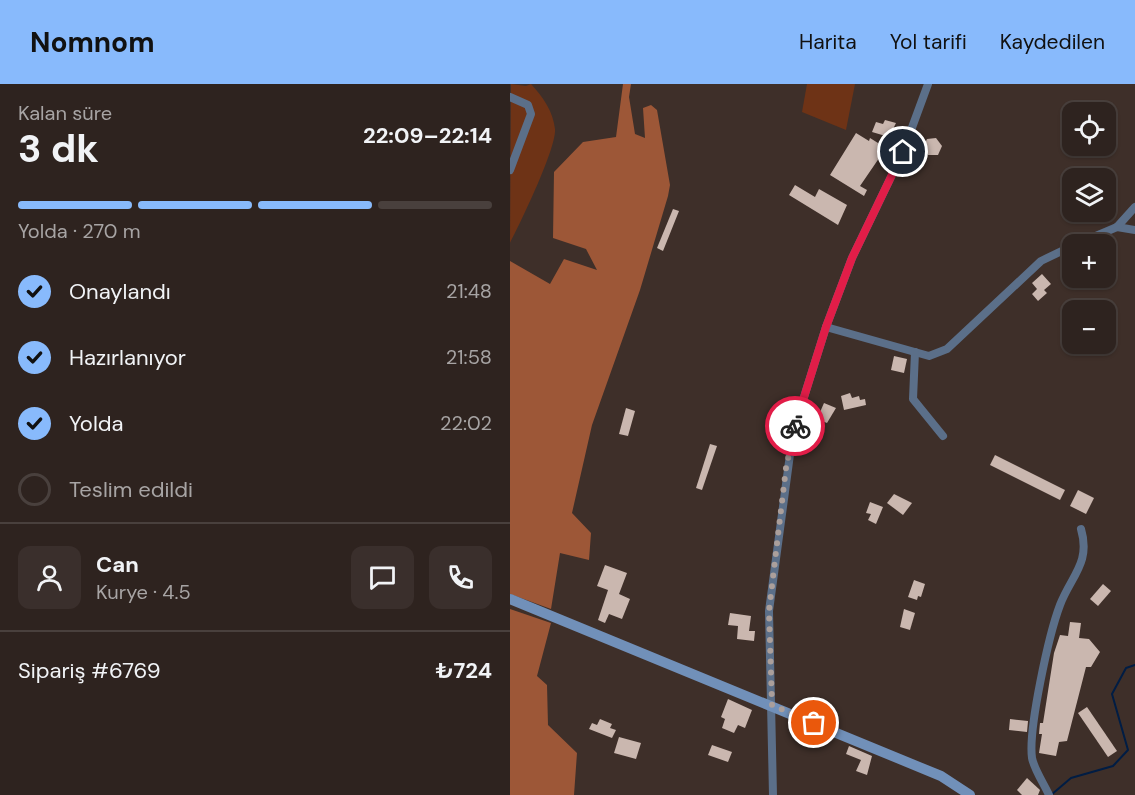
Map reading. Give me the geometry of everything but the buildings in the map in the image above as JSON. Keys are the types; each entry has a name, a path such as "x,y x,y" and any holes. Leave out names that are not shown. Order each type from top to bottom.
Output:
{"street":[{"path":"773,795 769,611 786,468 793,432 826,327 852,258 903,152 928,84"},
{"path":"510,97 528,105 531,114 510,170"},
{"path":"1099,234 1117,226 1135,207"},
{"path":"1117,226 1135,230"},
{"path":"826,327 929,356 948,349 1041,261 1062,251"},
{"path":"915,352 913,399 943,436"},
{"path":"1048,793 1032,760 1031,736 1060,605 1083,561 1086,545 1081,529"},
{"path":"510,599 942,776 970,795"}],"shaded area":[{"path":"511,84 526,86 531,84 547,105 555,129 544,168 510,243"},
{"path":"623,84 631,84 629,97 635,134 645,138 643,108 651,105 657,110 670,185 640,290 592,425 572,513 591,533 589,560 560,553 551,609 510,594 510,261 550,284 564,259 597,270 586,249 553,238 554,172 583,142 616,137"},
{"path":"807,84 855,84 846,130 802,112"},
{"path":"510,609 551,623 537,676 547,685 548,725 577,753 574,795 510,795"}],"waterway":[{"path":"1051,795 1071,778 1113,766 1128,750 1112,694 1126,668 1135,665"}],"way so far":[{"path":"795,426 786,468 769,611 772,705 814,723"}],"route":[{"path":"795,426 826,327 852,258 903,152"}]}
